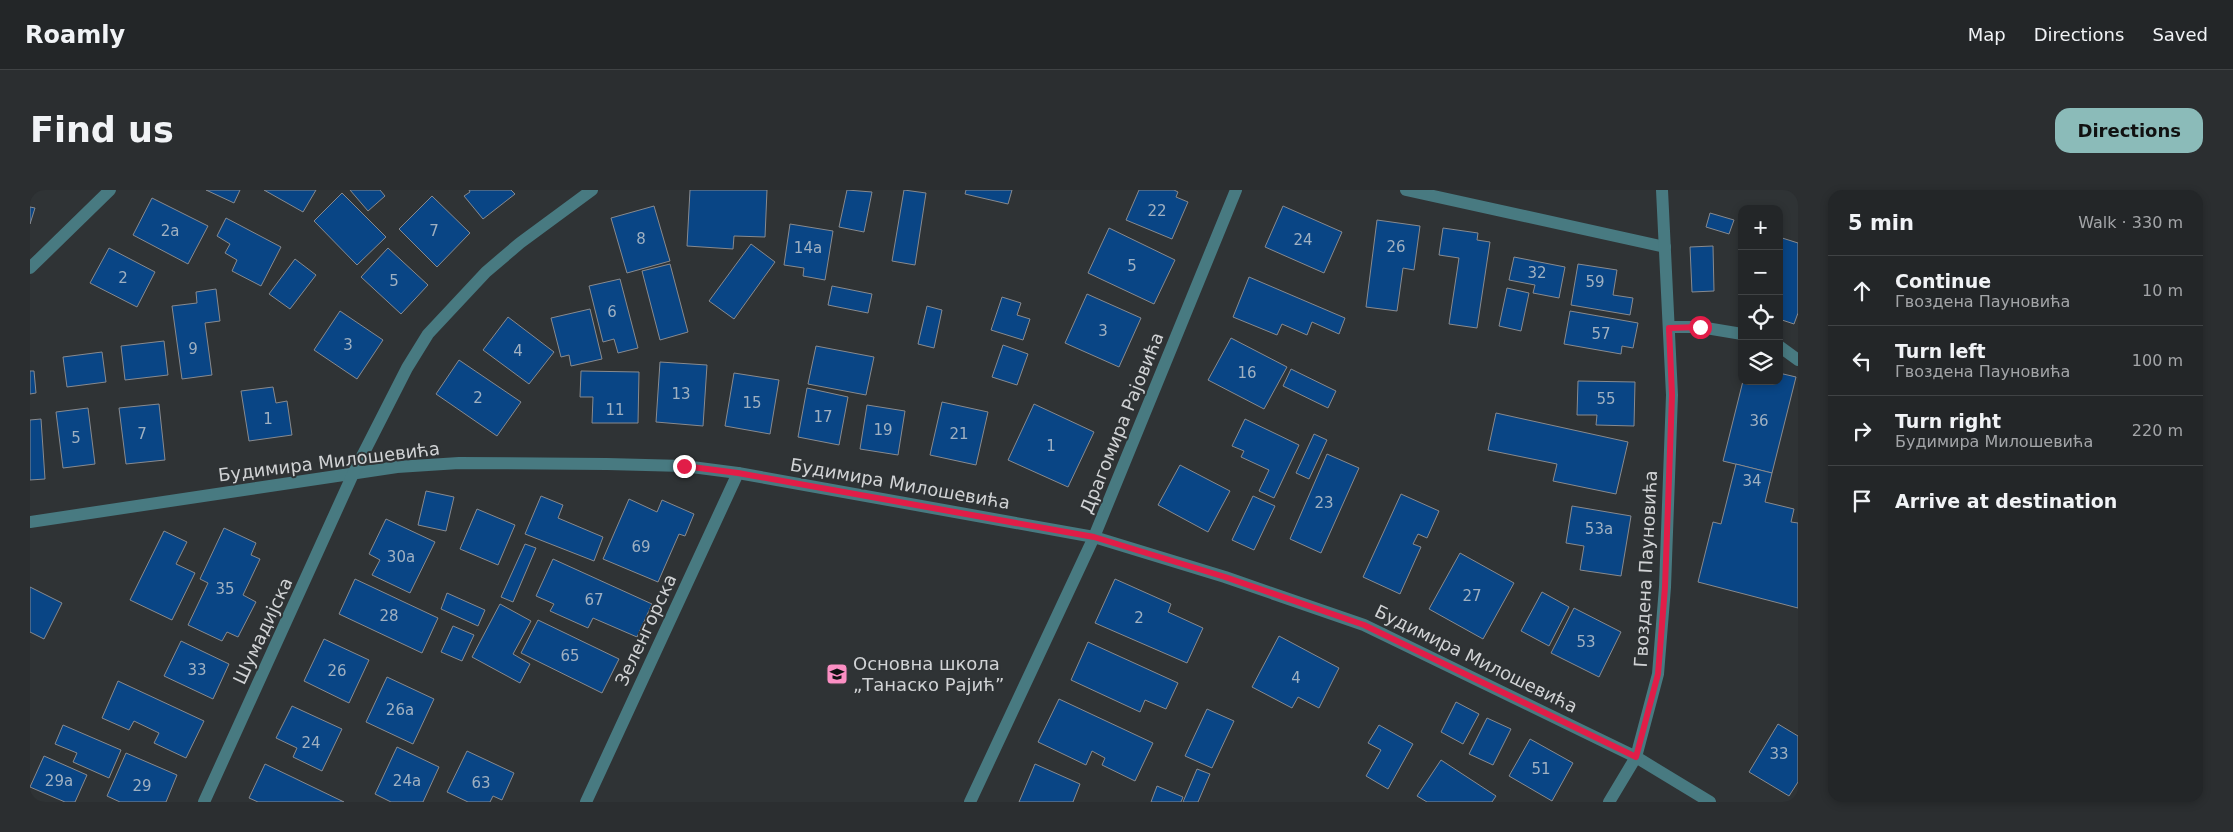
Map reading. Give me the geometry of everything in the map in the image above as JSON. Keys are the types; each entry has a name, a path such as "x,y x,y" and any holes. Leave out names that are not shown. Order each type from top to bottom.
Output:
{"street":[{"path":"30,268 110,190"},
{"name":"Шумадијска","path":"204,802 353,474 407,368 428,334 486,272 592,190"},
{"name":"Драгомира Рајовића","path":"970,802 1094,537 1236,190"},
{"path":"1406,190 1665,248"},
{"name":"Гвоздена Пауновића","path":"1609,802 1636,757 1658,674 1665,587 1672,395 1662,190"},
{"path":"1669,328 1700,327 1738,333"},
{"path":"1783,349 1798,360"},
{"name":"Будимира Милошевића","path":"30,522 397,467 460,463 684,466 738,473 1094,537 1225,577 1364,625 1636,757 1710,802"},
{"name":"Зеленгорска","path":"586,802 738,473"}],"building":[{"path":"206,190 240,190 234,203"},
{"path":"264,190 316,190 303,212"},
{"path":"350,190 380,190 385,196 368,211"},
{"path":"469,190 511,190 515,194 483,219 464,196 470,192"},
{"path":"690,190 767,190 765,237 734,236 733,249 687,246"},
{"path":"847,190 872,192 864,232 839,227"},
{"path":"904,190 926,193 915,265 892,261"},
{"path":"966,190 1012,190 1008,204 965,194"},
{"path":"1139,190 1174,190 1178,192 1176,197 1188,202 1172,239 1126,220"},
{"path":"342,193 386,237 357,265 314,221"},
{"path":"432,196 470,233 437,267 399,229"},
{"path":"152,198 208,226 188,264 133,235"},
{"path":"654,206 670,261 627,273 611,218"},
{"path":"1283,206 1342,232 1324,273 1265,247"},
{"path":"30,207 35,208 30,224"},
{"path":"1710,213 1734,220 1729,234 1706,227"},
{"path":"226,218 281,247 261,286 232,271 237,260 225,253 230,244 217,236"},
{"path":"1377,220 1420,226 1414,270 1403,268 1397,311 1366,307"},
{"path":"790,224 833,231 825,280 803,276 804,268 784,265"},
{"path":"1109,228 1175,260 1154,304 1088,273"},
{"path":"1443,228 1478,233 1477,240 1490,242 1477,328 1449,324 1459,258 1439,255"},
{"path":"1783,238 1798,243 1798,313 1794,324 1783,320"},
{"path":"751,244 775,262 734,319 709,301"},
{"path":"1713,246 1714,291 1692,292 1690,247"},
{"path":"109,248 155,272 137,307 90,283"},
{"path":"388,248 428,285 401,314 361,277"},
{"path":"1514,257 1565,267 1559,298 1533,293 1535,285 1509,280"},
{"path":"295,259 316,275 290,309 269,294"},
{"path":"670,264 688,332 660,340 642,271"},
{"path":"1578,264 1617,270 1613,295 1633,298 1630,315 1571,305"},
{"path":"1249,277 1345,318 1339,334 1312,322 1307,335 1282,324 1277,335 1233,317"},
{"path":"620,279 638,348 618,353 614,339 603,342 589,286"},
{"path":"832,286 872,294 868,313 828,305"},
{"path":"1507,288 1529,293 1521,331 1499,326"},
{"path":"216,289 220,321 205,323 212,375 182,379 172,306 197,303 196,292"},
{"path":"1087,294 1141,318 1119,367 1065,343"},
{"path":"1002,297 1021,303 1017,315 1030,319 1023,340 991,330"},
{"path":"927,306 942,310 934,348 918,344"},
{"path":"590,309 602,359 571,366 569,355 561,357 551,318"},
{"path":"340,311 383,340 357,379 314,350"},
{"path":"1570,311 1638,323 1633,348 1622,346 1621,354 1564,344"},
{"path":"508,317 554,352 529,384 483,350"},
{"path":"1231,338 1287,367 1264,409 1208,380"},
{"path":"164,341 168,375 125,380 121,346"},
{"path":"1003,345 1028,354 1017,385 992,377"},
{"path":"816,346 874,357 866,395 808,384"},
{"path":"102,352 106,382 67,387 63,357"},
{"path":"459,360 521,402 497,436 436,394"},
{"path":"660,362 707,365 703,426 656,422"},
{"path":"1291,369 1336,391 1328,408 1283,386"},
{"path":"30,371 34,371 36,393 30,394"},
{"path":"581,371 639,372 638,423 592,423 593,397 580,397"},
{"path":"734,373 779,380 770,434 725,426"},
{"path":"1783,374 1796,377 1772,473 1723,461 1742,385 1783,385"},
{"path":"1578,381 1635,382 1634,426 1596,425 1597,415 1577,415"},
{"path":"273,387 276,403 287,401 292,435 249,441 241,391"},
{"path":"807,388 848,397 839,445 798,437"},
{"path":"942,402 988,412 976,465 930,455"},
{"path":"159,404 165,460 126,464 119,408"},
{"path":"1034,404 1094,432 1068,487 1008,460"},
{"path":"867,405 905,411 898,455 860,449"},
{"path":"88,408 95,464 63,468 56,412"},
{"path":"1496,413 1628,442 1616,494 1553,481 1557,464 1488,450"},
{"path":"41,419 45,479 30,480 30,420"},
{"path":"1245,419 1299,445 1274,498 1259,491 1269,470 1241,457 1244,451 1232,446"},
{"path":"1314,434 1327,440 1309,479 1296,473"},
{"path":"1327,454 1359,468 1321,553 1290,539"},
{"path":"1736,464 1772,473 1765,502 1794,509 1791,522 1798,523 1798,608 1698,582 1713,522 1721,524"},
{"path":"1180,465 1230,491 1208,532 1158,505"},
{"path":"426,491 454,497 446,531 418,525"},
{"path":"1401,494 1439,511 1427,538 1418,534 1413,544 1421,547 1400,594 1363,577"},
{"path":"541,496 563,505 558,518 603,537 594,561 525,534"},
{"path":"1253,496 1275,506 1254,550 1232,540"},
{"path":"629,499 657,512 662,500 694,514 685,536 679,534 658,582 603,559"},
{"path":"1572,506 1631,516 1621,576 1580,570 1584,546 1566,543"},
{"path":"477,509 515,525 498,565 460,549"},
{"path":"386,519 435,542 410,593 372,575 380,560 369,554"},
{"path":"224,528 256,543 251,555 260,559 243,595 256,602 238,637 227,632 222,641 188,625 208,583 200,579"},
{"path":"164,531 187,542 176,564 195,573 172,620 130,600"},
{"path":"525,544 536,548 513,602 501,597"},
{"path":"1460,553 1514,583 1483,639 1429,609"},
{"path":"553,559 652,604 637,637 593,618 588,628 550,611 554,604 536,596"},
{"path":"355,579 438,618 422,653 339,614"},
{"path":"1115,579 1171,604 1168,612 1203,628 1187,663 1095,623"},
{"path":"30,587 62,603 44,639 30,632"},
{"path":"1542,592 1569,607 1549,646 1521,631"},
{"path":"447,593 485,610 478,626 441,609"},
{"path":"500,604 531,621 513,654 530,664 520,683 472,657"},
{"path":"1574,608 1621,632 1599,677 1551,653"},
{"path":"538,620 619,659 602,693 521,653"},
{"path":"453,626 474,635 462,661 441,652"},
{"path":"1279,636 1339,668 1319,708 1298,697 1292,708 1252,687"},
{"path":"324,639 369,660 349,703 304,681"},
{"path":"181,641 229,664 213,699 164,676"},
{"path":"1088,642 1178,683 1166,709 1145,700 1140,712 1071,680"},
{"path":"387,677 434,699 413,744 366,722"},
{"path":"118,681 204,721 186,758 154,743 159,733 134,721 129,730 102,718"},
{"path":"1059,699 1153,743 1135,781 1102,765 1105,758 1092,751 1086,765 1038,742"},
{"path":"1456,702 1479,714 1463,744 1441,732"},
{"path":"292,706 342,729 322,771 293,757 297,748 276,738"},
{"path":"1207,709 1234,721 1212,768 1185,756"},
{"path":"1487,718 1511,729 1493,765 1469,754"},
{"path":"1778,724 1798,736 1798,782 1789,796 1749,772"},
{"path":"63,725 121,750 109,778 73,762 77,753 55,744"},
{"path":"1379,725 1413,744 1388,789 1366,776 1381,750 1368,743"},
{"path":"1530,739 1573,763 1552,801 1509,776"},
{"path":"397,747 439,767 423,802 391,802 375,794"},
{"path":"467,751 514,773 502,800 493,796 490,802 468,802 447,792"},
{"path":"126,753 177,775 166,802 120,802 107,796"},
{"path":"44,756 87,775 75,802 65,802 30,787"},
{"path":"1441,760 1496,796 1492,802 1427,802 1417,796"},
{"path":"265,764 344,802 258,802 249,798"},
{"path":"1035,764 1080,784 1073,802 1019,802"},
{"path":"1197,769 1210,774 1198,802 1183,802"},
{"path":"1157,786 1183,797 1181,802 1151,802"}],"place":[{"name":"Основна школа „Танаско Рајић”","path":"837,674"}],"route":[{"path":"684,466 738,473 1094,537 1225,577 1364,625 1636,757 1658,674 1665,587 1672,395 1669,328 1700,327"}]}
